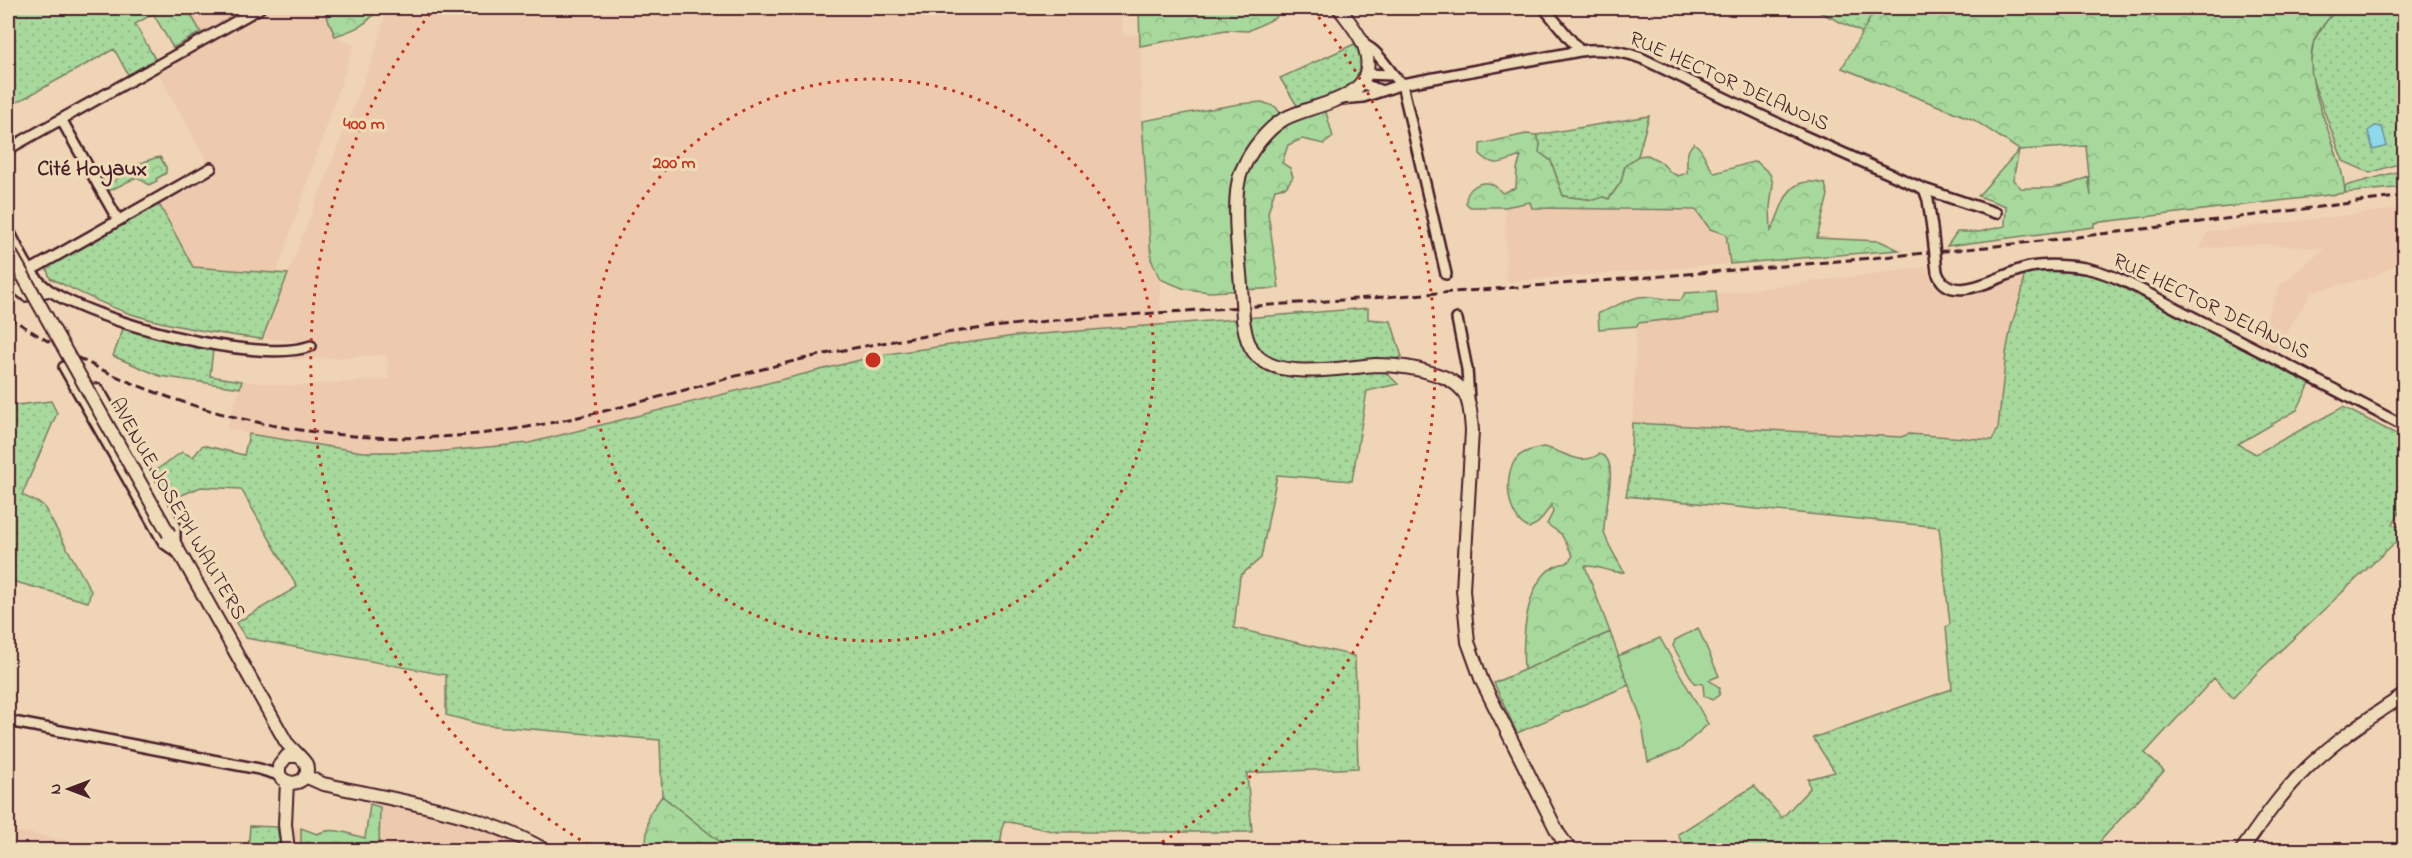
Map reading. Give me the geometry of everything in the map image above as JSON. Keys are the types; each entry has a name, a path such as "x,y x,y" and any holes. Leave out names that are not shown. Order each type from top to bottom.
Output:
{"main road":[{"path":"1339,8 1364,45 1367,62 1363,78 1341,99 1284,120 1271,129 1241,170 1237,200 1242,319 1245,337 1262,360 1277,367 1316,370 1378,365 1443,376 1461,389 1469,405 1472,431 1463,590 1468,642 1482,681 1558,833 1570,850"},
{"name":"AVENUE JOSEPH WAUTERS","path":"8,249 286,742 288,758 306,764 305,776"},
{"path":"2242,850 2269,811 2308,767 2362,724 2404,695"},
{"path":"288,758 285,832 288,850"},
{"path":"287,780 305,776 323,784 444,810 512,832 545,850"},
{"path":"1558,833 1562,850"}],"street":[{"path":"8,149 260,8"},
{"path":"1544,8 1580,51"},
{"path":"1364,45 1373,49 1391,75 1402,84 1446,274"},
{"name":"RUE HECTOR DELANOIS","path":"1341,99 1363,97 1402,84 1599,48 1641,58 1802,135 1924,189 1996,213"},
{"path":"1363,78 1391,75"},
{"path":"1363,78 1382,91"},
{"path":"61,119 118,220"},
{"path":"31,270 211,168"},
{"name":"RUE HECTOR DELANOIS","path":"1924,189 1928,200 1937,272 1939,278 1954,289 1965,289 2023,269 2042,266 2065,265 2106,274 2404,426"},
{"path":"8,230 31,270 51,291 122,321 185,339 267,351 300,350 311,346"},
{"path":"8,273 16,288 26,296 51,291"},
{"path":"1457,319 1467,369 1469,405"},
{"path":"64,367 164,543 182,556"},
{"path":"80,396 94,389 99,391 103,397 175,525 172,538"},
{"path":"8,721 259,769 287,780"},
{"path":"259,769 288,758"}],"shaded area":[{"path":"150,8 323,8 335,36 354,45 277,273 193,267 158,202 213,172 155,66 177,54"},
{"path":"387,8 1121,8 1123,35 1140,34 1142,121 1151,259 1160,279 1162,326 1015,336 880,355 529,443 434,452 363,452 249,434 227,428 242,381 293,386 389,379 387,355 292,360 292,341 262,339 376,49"},
{"path":"1530,201 1532,208 1697,210 1702,220 1726,233 1730,264 1506,282 1505,207"},
{"path":"2404,208 2404,261 2373,277 2312,292 2272,357 2253,347 2281,284 2324,249 2263,244 2200,249 2207,232"},
{"path":"1926,267 1933,284 1939,290 1951,295 1979,292 2024,275 2022,292 2011,327 1998,428 1992,440 1909,434 1901,437 1632,423 1637,323 1718,314 1717,294"},
{"path":"380,802 485,829 531,850 248,850 250,826 301,828 317,834 365,838 370,804 380,806"},
{"path":"8,829 49,837 114,850 8,850"}],"green space":[{"path":"8,8 150,8 153,14 135,24 158,64 131,80 114,49 12,105 8,98"},
{"path":"150,8 187,8 201,32 173,48"},
{"path":"323,8 378,8 370,19 360,26 335,36"},
{"path":"1139,8 1282,9 1275,18 1248,31 1226,30 1140,46"},
{"path":"1811,8 1876,8 1863,33"},
{"path":"1876,8 2338,8 2324,23 2316,37 2311,58 2316,96 2337,155 2345,193 2094,223 2094,227 1947,246 1957,232 1979,232 2005,226 2006,206 1978,196 2019,150 1974,120 1842,68","holes":["2086,146 2091,196 2088,177 2071,184 2047,188 2021,188 2013,180 2019,150"]},
{"path":"2338,8 2404,8 2404,162 2370,173 2343,161 2309,71 2314,40 2327,19"},
{"path":"1361,41 1364,45 1361,83 1301,112 1280,78"},
{"path":"1262,102 1276,107 1284,119 1324,105 1333,137 1324,144 1302,139 1288,145 1282,163 1290,168 1293,177 1286,187 1275,189 1268,213 1279,288 1210,292 1185,289 1160,279 1151,259 1142,121"},
{"path":"1649,116 1638,156 1625,166 1621,182 1609,199 1603,197 1594,200 1563,196 1551,161 1539,152 1540,143 1536,135"},
{"path":"1526,134 1536,135 1540,143 1539,152 1551,161 1563,196 1594,200 1603,197 1609,199 1621,182 1625,166 1638,156 1648,155 1678,176 1687,173 1688,153 1694,143 1715,173 1756,161 1770,174 1773,184 1770,207 1771,231 1788,193 1802,183 1812,182 1825,184 1828,195 1817,238 1880,241 1899,250 1730,264 1726,234 1710,229 1696,210 1532,208 1530,202 1505,207 1470,207 1466,203 1466,198 1475,186 1490,184 1502,193 1516,188 1517,169 1521,156 1500,163 1491,162 1480,154 1480,144"},
{"path":"160,157 166,167 166,173 156,179 157,181 149,185 137,177 107,192 105,188 131,169"},
{"path":"2404,170 2404,187 2345,193 2345,186"},
{"path":"158,202 193,267 288,274 262,339 196,330 147,319 90,298 50,278 46,267"},
{"path":"2034,267 2092,270 2313,378 2297,410 2238,444 2256,454 2343,407 2404,438 2404,502 2393,524 2404,529 2404,534 2233,698 2214,678 2145,753 2164,771 2092,850 1685,850 1678,834 1754,786 1782,818 1810,788 1808,779 1835,772 1813,738 1952,689 1946,627 1950,624 1939,527 1626,496 1630,476 1632,423 1901,437 1909,434 1992,440 1998,428 2011,327 2022,292 2024,275"},
{"path":"1716,291 1718,314 1599,329 1598,313 1634,298 1650,296 1681,300 1685,293"},
{"path":"1368,308 1368,319 1391,321 1402,357 1378,365 1398,384 1367,391 1352,481 1277,475 1261,558 1240,576 1234,628 1355,656 1358,768 1247,773 1252,832 1057,832 1004,821 999,850 730,850 662,796 660,740 483,725 446,715 446,675 246,638 236,623 297,587 241,489 201,487 177,497 167,498 154,474 156,470 182,452 193,457 203,445 244,455 249,434 363,452 434,452 529,443 880,355 1015,336 1235,319 1243,346 1251,358 1266,365 1276,366 1254,341 1245,318"},
{"path":"123,329 213,349 210,376 242,381 240,388 160,376 113,356"},
{"path":"51,401 57,413 22,495 43,505 91,591 88,602 8,580 8,406"},
{"path":"1543,447 1578,459 1592,458 1599,454 1606,457 1609,465 1610,486 1604,530 1609,545 1624,572 1585,566 1610,632 1524,670 1526,623 1534,590 1542,577 1553,567 1567,563 1573,556 1561,534 1547,524 1553,512 1552,505 1538,523 1529,528 1516,516 1512,507 1508,485 1512,465 1522,454"},
{"path":"1698,628 1719,676 1709,680 1720,688 1719,695 1712,700 1704,696 1703,684 1694,683 1673,646 1675,640"},
{"path":"1610,632 1629,685 1517,733 1494,683"},
{"path":"1660,638 1708,724 1679,750 1648,762 1641,718 1618,656"},
{"path":"662,796 730,850 653,850 646,842 649,814"},
{"path":"370,804 380,807 379,850 305,850 301,842 301,828 317,834 335,831 365,838"},
{"path":"250,826 277,827 281,850 248,850"}],"water":[{"path":"2375,126 2382,127 2387,146 2373,150 2368,131"}],"railway":[{"path":"8,316 67,352 128,381 192,405 257,422 324,433 392,438 460,436 565,420 820,355 879,343 968,330 1057,320 1522,287 1870,258 2091,235 2404,196"}],"district":[{"name":"Cité Hoyaux","path":"92,170"}]}
